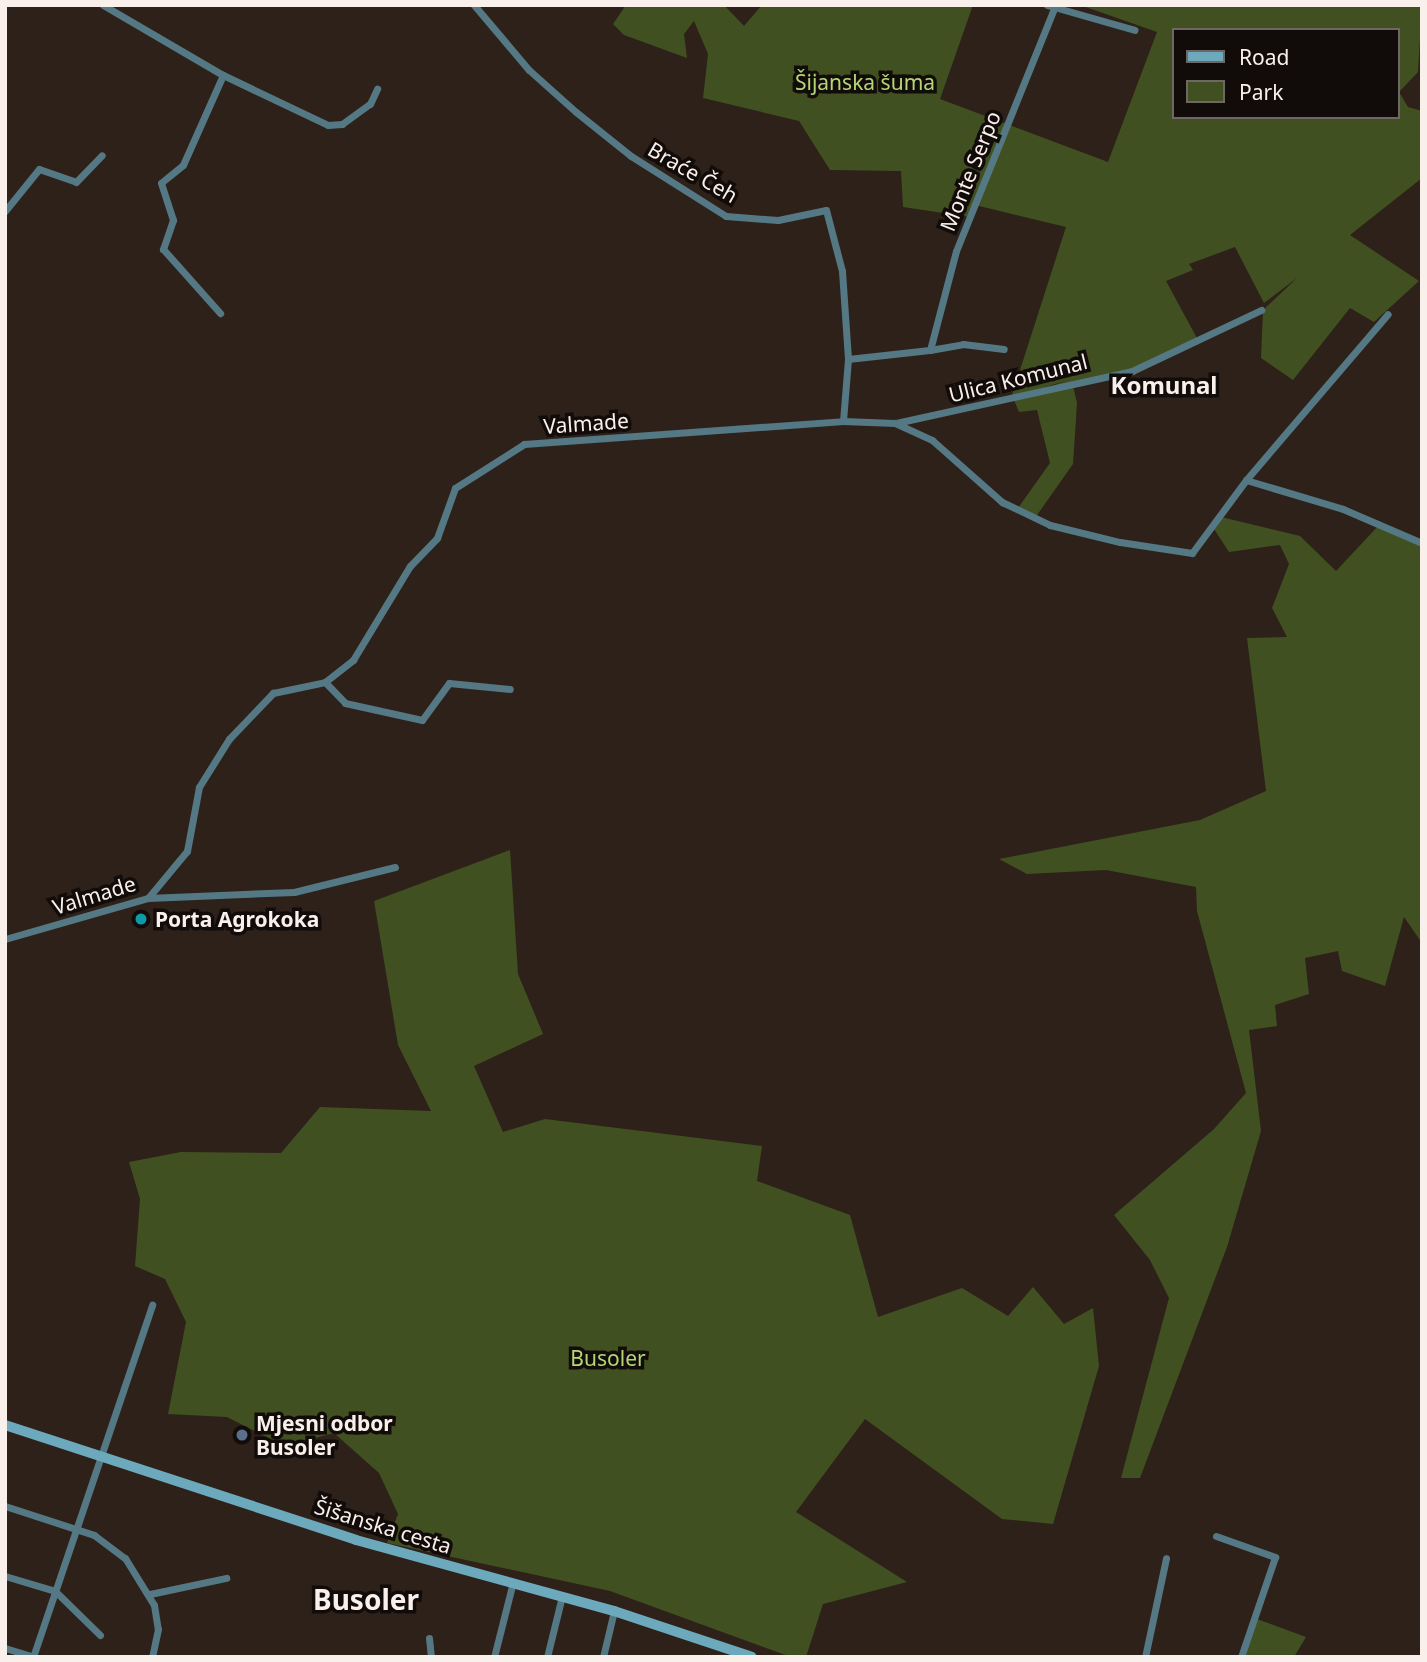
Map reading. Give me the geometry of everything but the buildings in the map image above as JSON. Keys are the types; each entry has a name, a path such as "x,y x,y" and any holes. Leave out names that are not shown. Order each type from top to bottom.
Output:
{"main road":[{"name":"Šišanska cesta","path":"5,1425 512,1586 562,1596 614,1611 752,1657"}],"street":[{"path":"103,5 223,75 328,125 342,124 370,104 377,89"},
{"name":"Braće Čeh","path":"474,5 529,70 576,112 631,156 726,216 778,220 825,210 842,271 848,359 843,421"},
{"path":"1050,7 1135,30"},
{"name":"Monte Serpo","path":"930,350 957,251 1050,7"},
{"path":"220,313 163,248 173,220 161,183 183,165 223,75"},
{"path":"5,211 39,169 76,182 102,155"},
{"name":"Ulica Komunal","path":"843,421 895,423 1132,371 1261,310"},
{"name":"Ulica Komunal","path":"895,423 932,440 1002,502 1050,525 1120,542 1192,553 1245,480 1388,314"},
{"path":"848,359 963,344 1004,349"},
{"name":"Valmade","path":"5,939 148,898 187,851 200,787 229,739 273,693 325,682 353,660 410,566 431,547 455,488 524,444 843,421"},
{"path":"1245,480 1343,509 1422,544"},
{"path":"325,682 345,703 422,720 449,683 510,689"},
{"path":"148,898 294,892 394,867"},
{"path":"5,1648 34,1657 98,1456 152,1305"},
{"path":"5,1506 75,1528 114,1548 150,1594 158,1629 152,1657"},
{"path":"1216,1536 1275,1557 1241,1657"},
{"path":"1145,1657 1166,1558"},
{"path":"5,1576 55,1591 100,1635"},
{"path":"150,1594 226,1578"},
{"path":"494,1657 512,1586"},
{"path":"547,1657 562,1596"},
{"path":"603,1657 614,1611"},
{"path":"429,1638 431,1657"}],"green space":[{"name":"Šijanska šuma","path":"626,5 724,5 744,26 762,5 973,5 940,99 1108,162 1157,32 1080,5 1422,5 1418,72 1399,92 1408,107 1422,111 1422,178 1350,235 1419,281 1374,322 1350,308 1293,380 1261,358 1263,310 1297,278 1264,303 1235,247 1189,264 1193,270 1166,281 1198,340 1132,371 1072,382 1077,403 1073,464 1035,518 1018,508 1050,463 1037,410 1019,412 1014,400 1071,379 1011,398 1066,227 975,205 970,217 903,207 901,171 830,170 799,121 703,98 708,54 694,21 684,34 687,58 624,35 613,24"},
{"path":"1217,516 1300,536 1336,571 1380,524 1422,543 1422,943 1404,917 1385,986 1342,971 1338,951 1305,958 1309,994 1275,1005 1277,1026 1249,1030 1261,1131 1227,1247 1140,1478 1121,1478 1169,1298 1150,1260 1114,1215 1214,1129 1246,1093 1197,911 1196,887 1106,870 1027,874 999,859 1200,820 1266,791 1247,638 1287,637 1272,608 1289,564 1280,545 1229,552 1214,529"},
{"name":"Busoler","path":"510,850 518,974 543,1034 474,1066 503,1132 545,1119 762,1146 757,1181 850,1215 878,1317 962,1288 1008,1316 1033,1287 1064,1324 1093,1308 1099,1366 1053,1524 1002,1519 865,1419 796,1512 907,1582 823,1604 806,1657 791,1657 610,1591 387,1543 398,1514 379,1473 334,1433 284,1446 227,1417 168,1414 186,1322 165,1279 135,1266 140,1199 129,1162 181,1152 281,1153 320,1107 431,1111 398,1045 374,901"},
{"path":"1254,1618 1306,1637 1294,1657 1241,1657"}],"place":[{"name":"Porta Agrokoka","path":"141,919"},
{"name":"Mjesni odbor Busoler","path":"242,1435"}],"district":[{"name":"Komunal","path":"1164,385"},
{"name":"Busoler","path":"366,1599"}]}
